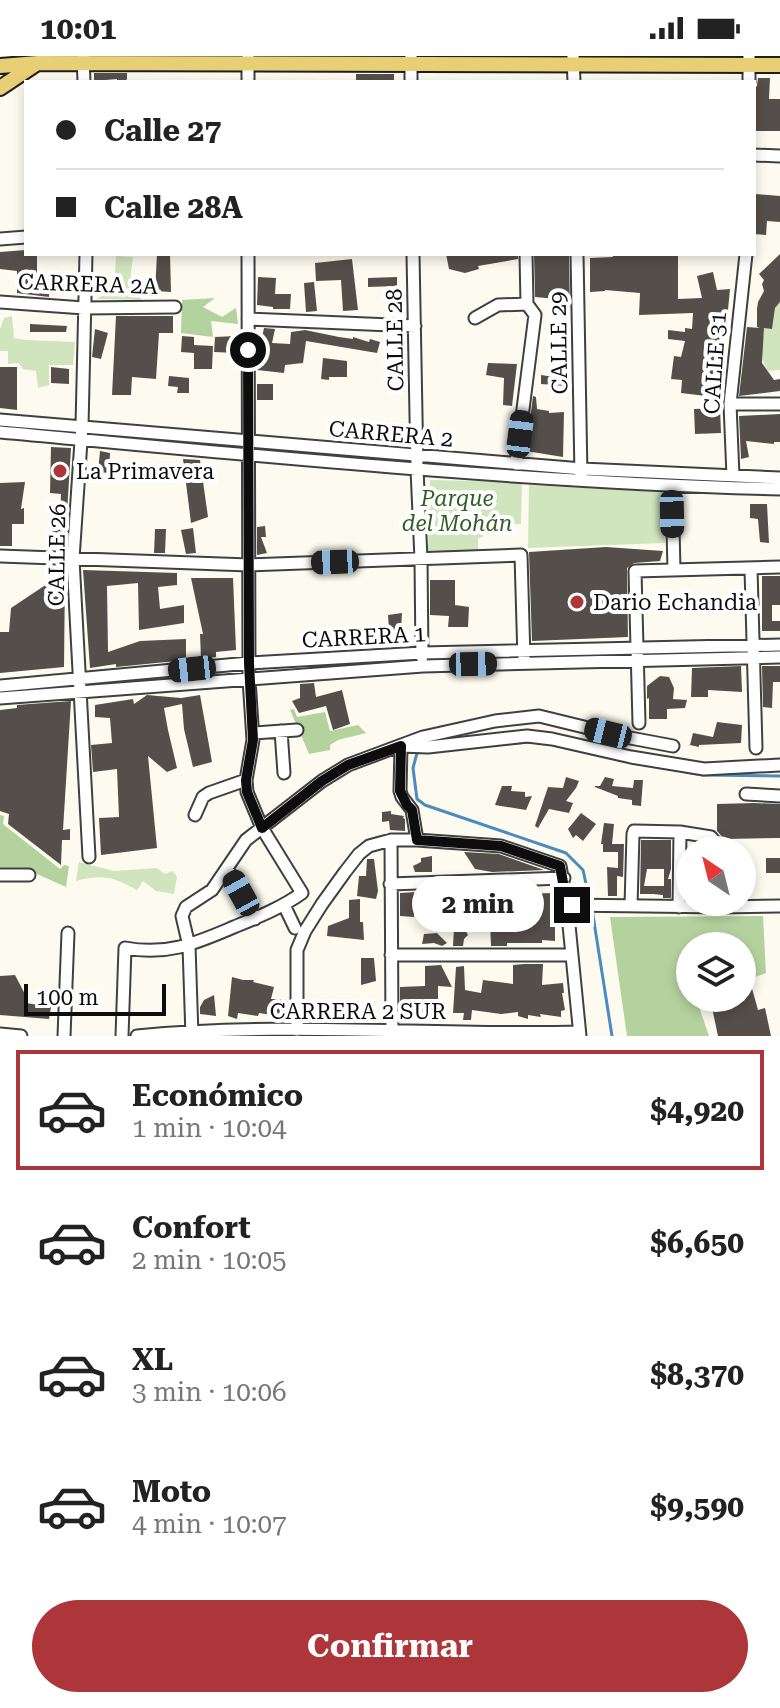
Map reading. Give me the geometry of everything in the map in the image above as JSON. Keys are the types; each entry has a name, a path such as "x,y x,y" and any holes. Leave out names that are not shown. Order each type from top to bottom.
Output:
{"main road":[{"path":"0,65 12,56"},
{"path":"0,65 43,59 749,60 780,65"},
{"path":"0,88 43,59"}],"street":[{"path":"573,60 574,80"},
{"path":"756,155 780,156"},
{"path":"0,239 24,237"},
{"name":"CALLE 26","path":"86,256 82,426 73,559 89,857"},
{"path":"122,1036 125,948 148,951 189,946 255,919 302,893 262,828 247,792 253,733 249,679 248,256"},
{"name":"CALLE 28","path":"413,256 423,659"},
{"path":"516,464 535,315 527,304 526,256"},
{"name":"CALLE 29","path":"577,256 581,474"},
{"name":"CALLE 31","path":"733,476 730,404 746,256"},
{"name":"CARRERA 2A","path":"0,302 84,308 175,307"},
{"path":"475,318 498,305 527,304"},
{"path":"248,319 415,326"},
{"path":"730,404 780,404"},
{"name":"CARRERA 2","path":"0,420 516,464 672,486 780,489"},
{"name":"CARRERA 2","path":"0,432 417,469 780,478"},
{"path":"340,450 340,463"},
{"path":"672,486 674,570"},
{"path":"0,556 249,565 521,555 524,658"},
{"path":"639,723 635,571 780,567"},
{"path":"751,569 756,748"},
{"name":"CARRERA 1","path":"754,652 780,645"},
{"name":"CARRERA 1","path":"0,698 249,663 754,652 780,657"},
{"name":"CARRERA 1","path":"0,686 249,679 423,659"},
{"path":"192,1033 189,946 182,916 186,907 212,890 241,845 322,781 348,765 423,737 507,719 539,716 673,746"},
{"path":"253,733 297,730"},
{"path":"281,731 284,773"},
{"path":"401,746 428,747 527,736 704,769 780,765"},
{"path":"401,746 400,791 412,810 417,840"},
{"path":"195,815 203,797 246,780"},
{"path":"746,794 780,796"},
{"path":"631,906 634,831 705,836"},
{"path":"680,832 680,836"},
{"path":"391,840 392,1031"},
{"path":"297,1030 297,950 322,904 359,854 369,846 391,840 417,840 501,846 562,872"},
{"path":"227,868 255,919"},
{"path":"390,884 562,872"},
{"path":"562,872 580,1034"},
{"path":"0,875 29,875"},
{"path":"284,905 295,928"},
{"path":"567,905 676,907"},
{"path":"756,906 780,906"},
{"path":"64,1036 68,933"},
{"path":"391,955 572,955"},
{"name":"CARRERA 2 SUR","path":"137,1036 297,1030 580,1034"},
{"path":"0,1034 21,1036"}],"green space":[{"path":"116,256 133,257 131,289 140,290 141,300 97,299 115,288"},
{"path":"215,298 203,307 222,317 236,308 238,324 211,321 213,337 181,333 182,300"},
{"path":"780,302 780,370 768,371 763,356 764,328 772,328 775,308"},
{"path":"12,316 14,338 75,342 73,365 49,365 49,385 38,388 36,371 23,369 19,363 8,364 8,351 0,351 0,329 4,318"},
{"name":"Parque del Mohán","path":"430,480 522,482 521,524 483,523 478,552 428,551"},
{"path":"529,485 662,492 665,543 528,548"},
{"path":"294,709 297,717 325,712 330,731 358,725 366,733 338,740 330,745 330,750 309,754 290,710"},
{"path":"0,815 4,816 3,824 60,869 64,865 69,866 66,887 28,870 0,870"},
{"path":"79,862 114,871 157,868 165,874 173,871 177,877 174,894 156,891 143,881 137,890 108,878 76,881"},
{"path":"763,916 766,973 756,977 756,932 676,932 676,1012 701,1012 709,1036 627,1036 610,917"}],"building":[{"path":"94,73 127,73 126,80 94,80"},
{"path":"356,74 394,74 394,80 356,80"},
{"path":"758,78 770,78 769,99 780,99 780,131 756,131"},
{"path":"756,194 780,196 780,222 767,221 766,235 756,234"},
{"path":"24,250 24,256 37,256 37,278 49,278 49,297 17,293 17,271 0,269 0,252"},
{"path":"780,254 780,302 775,308 772,329 764,328 762,363 774,380 780,379 780,391 739,396 747,327 760,328 757,327 757,309 764,291 764,280 759,274"},
{"path":"157,256 170,256 171,292 155,291"},
{"path":"446,256 518,256 518,259 478,266 479,269 465,273 449,269"},
{"path":"534,256 569,256 570,310 556,307 557,299 535,297"},
{"path":"678,256 678,299 702,298 697,276 713,272 717,290 730,289 728,310 722,311 720,351 717,351 711,389 715,389 714,397 681,393 682,380 671,379 674,356 681,357 685,341 668,339 668,330 685,332 685,328 692,329 693,313 639,315 640,293 590,292 590,258"},
{"path":"352,259 358,310 343,311 341,280 316,281 315,263"},
{"path":"258,277 276,278 275,294 291,294 290,309 257,305"},
{"path":"397,277 397,286 368,287 368,278"},
{"path":"314,282 317,311 306,312 304,283"},
{"path":"116,316 173,316 173,333 159,333 156,379 132,377 131,395 112,395"},
{"path":"30,324 67,326 66,332 30,332"},
{"path":"264,328 275,329 272,343 290,344 291,332 305,330 380,342 377,353 306,341 303,363 285,365 284,373 257,370 257,341 261,342"},
{"path":"95,329 108,333 101,359 92,357"},
{"path":"182,336 194,337 194,345 213,346 212,369 194,369 194,353 181,352"},
{"path":"236,336 236,353 214,352 215,337"},
{"path":"323,358 347,361 347,377 321,379"},
{"path":"488,363 517,364 512,406 503,405 504,378 486,375"},
{"path":"0,367 17,367 17,410 0,408"},
{"path":"51,367 69,369 69,384 51,383"},
{"path":"541,375 567,379 567,386 541,384"},
{"path":"169,376 189,378 189,393 177,393 178,387 168,386"},
{"path":"257,384 273,384 273,400 257,400"},
{"path":"533,396 536,397 537,409 549,413 564,412 563,457 526,451"},
{"path":"720,408 721,433 695,434 694,409"},
{"path":"780,414 780,442 746,441 749,457 741,459 739,416"},
{"name":"La Primavera","path":"51,447 71,448 65,545 52,545 53,519 60,518 61,494 50,493"},
{"path":"100,451 110,453 109,473 98,472"},
{"path":"183,459 200,460 208,517 191,523"},
{"path":"25,482 21,509 24,508 24,524 12,524 12,546 0,546 0,483"},
{"path":"750,504 767,504 769,543 760,542 758,519 750,518"},
{"path":"265,526 266,537 261,537 267,553 257,555 257,527"},
{"path":"193,528 196,553 186,554 181,530"},
{"path":"155,529 166,529 165,553 154,553"},
{"name":"Dario Echandia","path":"606,547 663,551 660,561 634,563 627,568 628,637 532,641 529,552"},
{"path":"83,570 177,573 177,585 158,587 160,609 184,605 184,623 139,630 138,583 107,586 108,652 140,641 186,639 186,660 90,668"},
{"path":"65,572 64,667 0,673 0,632 9,632 11,608"},
{"path":"762,576 780,576 780,605 772,605 772,621 780,621 780,631 762,631"},
{"path":"191,578 233,578 236,650 216,652 216,657 201,659 200,634 203,634"},
{"path":"430,580 455,580 455,605 469,607 468,627 448,627 449,616 430,615"},
{"path":"402,613 400,646 390,646 388,615"},
{"path":"741,666 742,692 708,690 708,697 691,697 692,668"},
{"path":"762,666 780,666 780,682 773,682 772,708 763,707"},
{"path":"660,676 669,677 674,688 673,699 687,700 685,708 667,709 667,719 649,719 647,686"},
{"path":"314,683 316,697 342,690 350,724 333,730 326,706 299,713 292,701 300,698 300,684"},
{"path":"147,695 181,698 200,695 212,762 193,767 182,704 164,708 177,768 167,772 148,756 157,848 101,855 99,818 119,817 117,769 93,772 91,745 112,743 110,718 95,717 95,705 133,699 134,704"},
{"path":"71,701 63,830 70,829 70,840 62,840 61,865 8,824 9,814 0,811 0,710 17,708 17,705"},
{"path":"717,722 742,725 741,743 690,745 693,733 713,737"},
{"path":"566,777 579,781 566,801 573,803 569,813 549,809 538,828 535,826 548,787 563,788"},
{"path":"605,777 614,779 612,786 633,788 634,780 643,780 641,806 632,805 632,800 618,798 595,787 600,786"},
{"path":"502,786 512,786 511,791 525,792 525,797 532,796 526,810 495,805"},
{"path":"717,804 780,804 780,838 721,836 717,831"},
{"path":"391,811 391,814 404,816 405,831 390,830 389,821 382,822 382,812"},
{"path":"581,813 596,824 583,841 576,835 573,838 568,829"},
{"path":"604,823 614,824 612,844 624,844 623,877 617,876 617,896 608,896 607,867 618,868 618,852 603,852"},
{"path":"641,840 671,840 668,879 671,879 671,898 640,894","holes":["647,869 664,869 664,886 644,886"]},
{"path":"464,852 499,854 544,870 492,872 475,869"},
{"path":"432,856 432,872 415,872 413,866 421,862 421,858"},
{"path":"766,858 780,858 780,873 766,873"},
{"path":"367,859 374,859 376,899 357,896 359,876 366,876"},
{"path":"434,891 434,895 447,893 446,901 457,902 456,919 435,919 435,910 415,907 414,917 400,916 400,893"},
{"path":"555,893 559,915 555,915 555,941 491,946 490,922 511,923 512,905 504,905 505,894"},
{"path":"360,899 364,940 327,936 328,926 349,918 349,900"},
{"path":"463,926 468,935 463,946 453,946 454,928"},
{"path":"437,933 447,943 442,946 422,944 424,934"},
{"path":"361,958 374,958 376,981 361,985"},
{"path":"543,964 542,985 563,983 565,1010 561,1011 561,1017 540,1014 541,1017 528,1015 528,1019 518,1016 518,1012 501,1014 472,1010 471,1020 463,1020 464,1013 453,1013 456,967 464,966 465,990 481,993 483,980 513,984 513,965"},
{"path":"441,965 452,987 438,986 438,1020 413,1020 413,1014 400,1012 400,987 425,986 425,966"},
{"path":"15,975 27,998 26,1003 51,1007 49,1019 0,1015 0,976"},
{"path":"232,977 274,987 271,999 286,999 286,1017 259,1013 258,1016 238,1013 237,1019 228,1016"},
{"path":"214,995 216,1016 200,1014 204,1000"},
{"path":"756,1003 758,1010 765,1008 771,1036 718,1036 713,1012 756,1012"}],"waterway":[{"path":"494,745 530,742"},
{"path":"422,752 417,753 413,768 417,799 425,805 566,853 583,870 590,902"},
{"path":"686,772 780,776"},
{"path":"592,909 612,1036"}],"place":[{"name":"La Primavera","path":"60,471"},
{"name":"Dario Echandia","path":"577,602"}],"route":[{"path":"248,350 249,663 253,740 246,780 247,792 262,828 322,781 348,765 401,746 400,791 412,810 417,840 501,846 560,866 567,905 572,905"}]}
